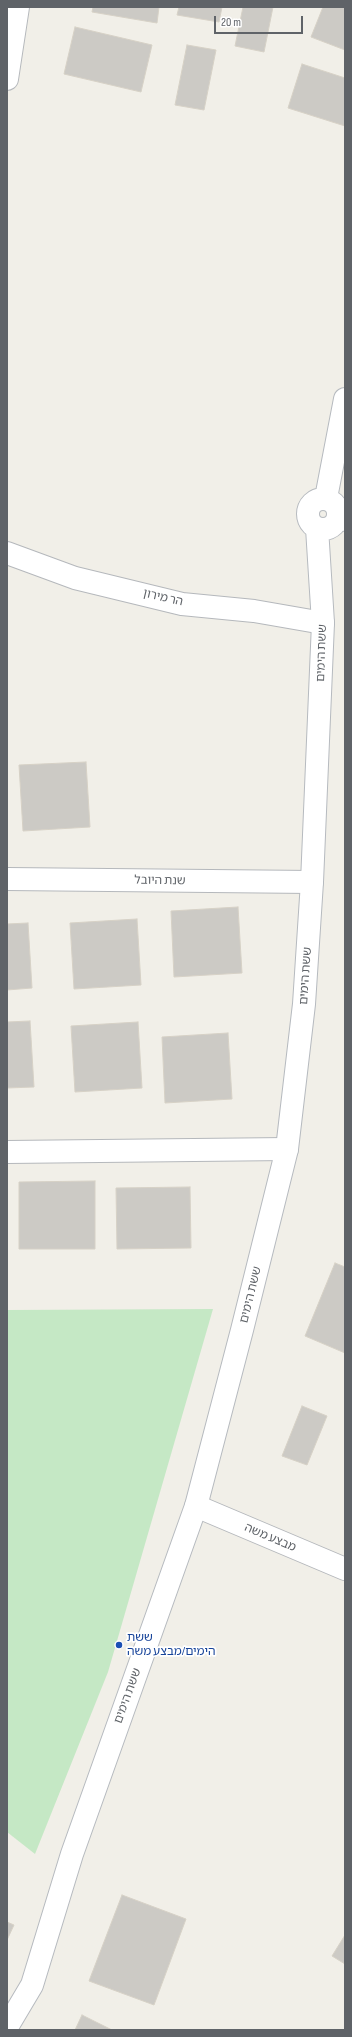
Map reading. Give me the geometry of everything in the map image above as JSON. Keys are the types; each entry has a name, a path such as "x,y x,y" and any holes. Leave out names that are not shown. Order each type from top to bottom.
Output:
{"street":[{"path":"7,79 18,7"},
{"path":"326,498 345,400"},
{"path":"326,498 335,503 342,519 327,528 317,528 308,517 309,507 316,500 326,498"},
{"name":"ששת הימים","path":"7,2026 32,1985 72,1854 196,1506 287,1149 304,1004 312,882 323,623 317,528"},
{"name":"הר מירון","path":"7,552 75,578 182,604 254,611 323,623"},
{"name":"שנת היובל","path":"7,879 312,882"},
{"path":"7,1152 287,1149"},
{"name":"מבצע משה","path":"196,1506 345,1569"}],"green space":[{"path":"213,1309 108,1672 35,1854 7,1832 7,1310"}],"building":[{"path":"93,7 159,7 157,23 92,12"},
{"path":"179,7 222,7 219,22 177,15"},
{"path":"243,7 273,7 264,52 235,46"},
{"path":"323,7 345,7 345,50 311,37"},
{"path":"75,27 152,45 141,92 64,74"},
{"path":"187,45 216,50 204,110 175,105"},
{"path":"302,64 345,78 345,126 288,108"},
{"path":"86,762 90,827 23,831 19,765"},
{"path":"238,907 242,973 174,977 171,911"},
{"path":"137,919 141,985 74,989 70,923"},
{"path":"28,923 32,988 7,990 7,924"},
{"path":"30,1021 34,1087 7,1088 7,1022"},
{"path":"138,1022 142,1088 75,1092 71,1026"},
{"path":"228,1033 232,1099 165,1103 162,1037"},
{"path":"95,1181 95,1249 19,1249 19,1182"},
{"path":"190,1187 191,1248 117,1249 116,1188"},
{"path":"335,1263 345,1267 345,1353 305,1336"},
{"path":"302,1406 327,1416 307,1465 282,1456"},
{"path":"122,1895 186,1919 154,2005 89,1981"},
{"path":"7,1922 14,1925 7,1940"},
{"path":"345,1935 345,1964 332,1956"},
{"path":"82,2015 112,2030 75,2030"}],"place":[{"name":"ששת הימים/מבצע משה","path":"119,1645"}]}
